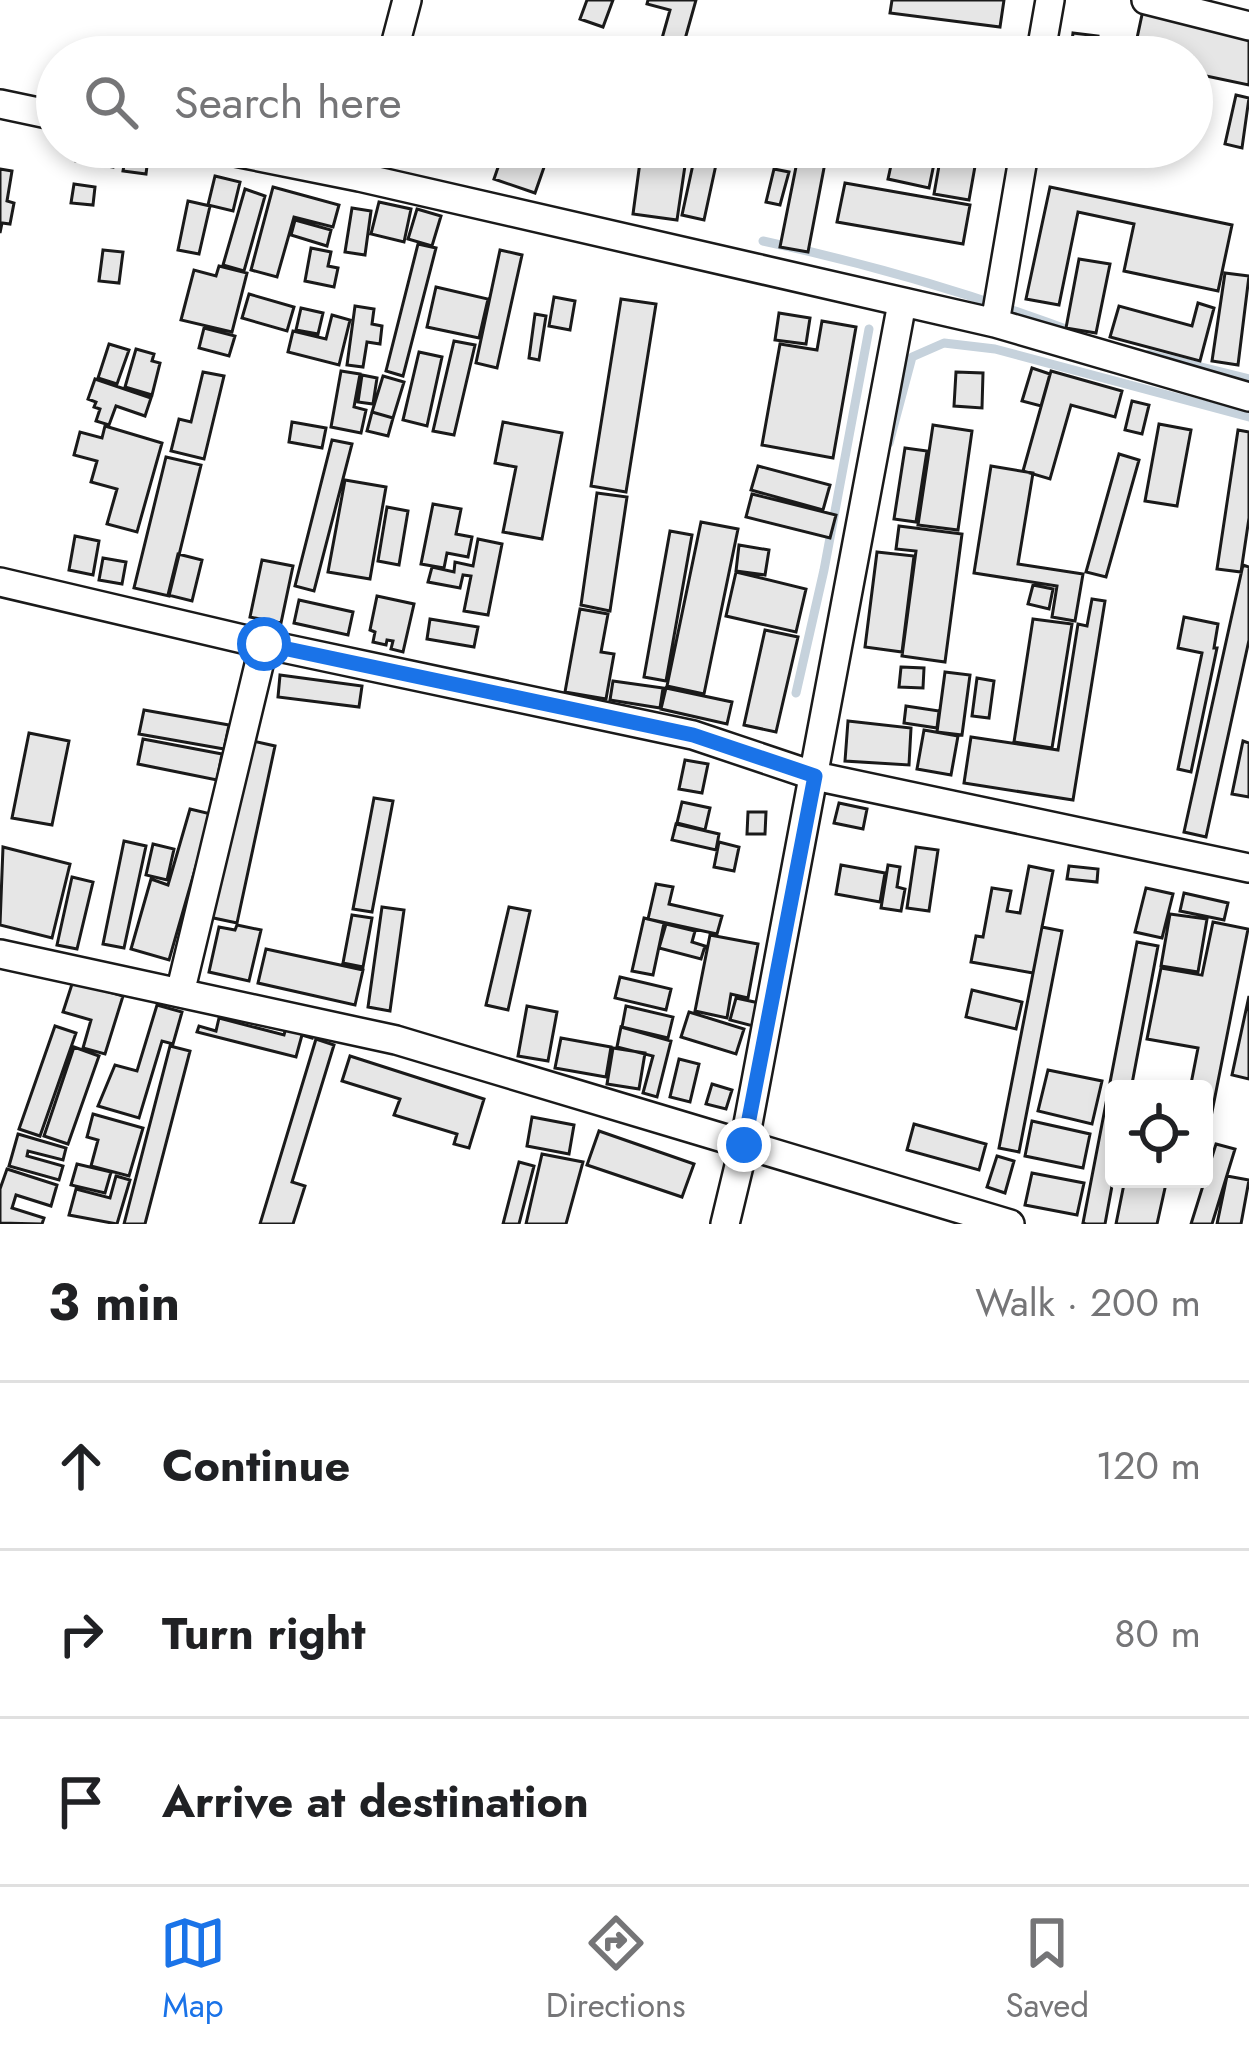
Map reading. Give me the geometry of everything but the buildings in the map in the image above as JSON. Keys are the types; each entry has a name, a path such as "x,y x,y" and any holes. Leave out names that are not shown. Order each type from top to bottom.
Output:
{"street":[{"path":"398,36 407,0"},
{"path":"1044,36 1050,0"},
{"path":"1146,0 1249,26"},
{"path":"0,104 36,112"},
{"path":"314,168 995,323 1249,397"},
{"path":"359,177 361,168"},
{"path":"995,323 1021,168"},
{"path":"725,1224 815,776 902,304"},
{"path":"0,582 264,644 693,735 815,776 1249,868"},
{"path":"180,993 264,644"},
{"path":"0,954 396,1040 1010,1224"}],"waterway":[{"path":"763,241 924,282 1082,335"},
{"path":"796,693 869,329"},
{"path":"889,443 912,357 944,343 995,349 1249,417"},
{"path":"1149,354 1249,379"}],"route":[{"path":"264,644 693,735 815,776 744,1145"}]}
